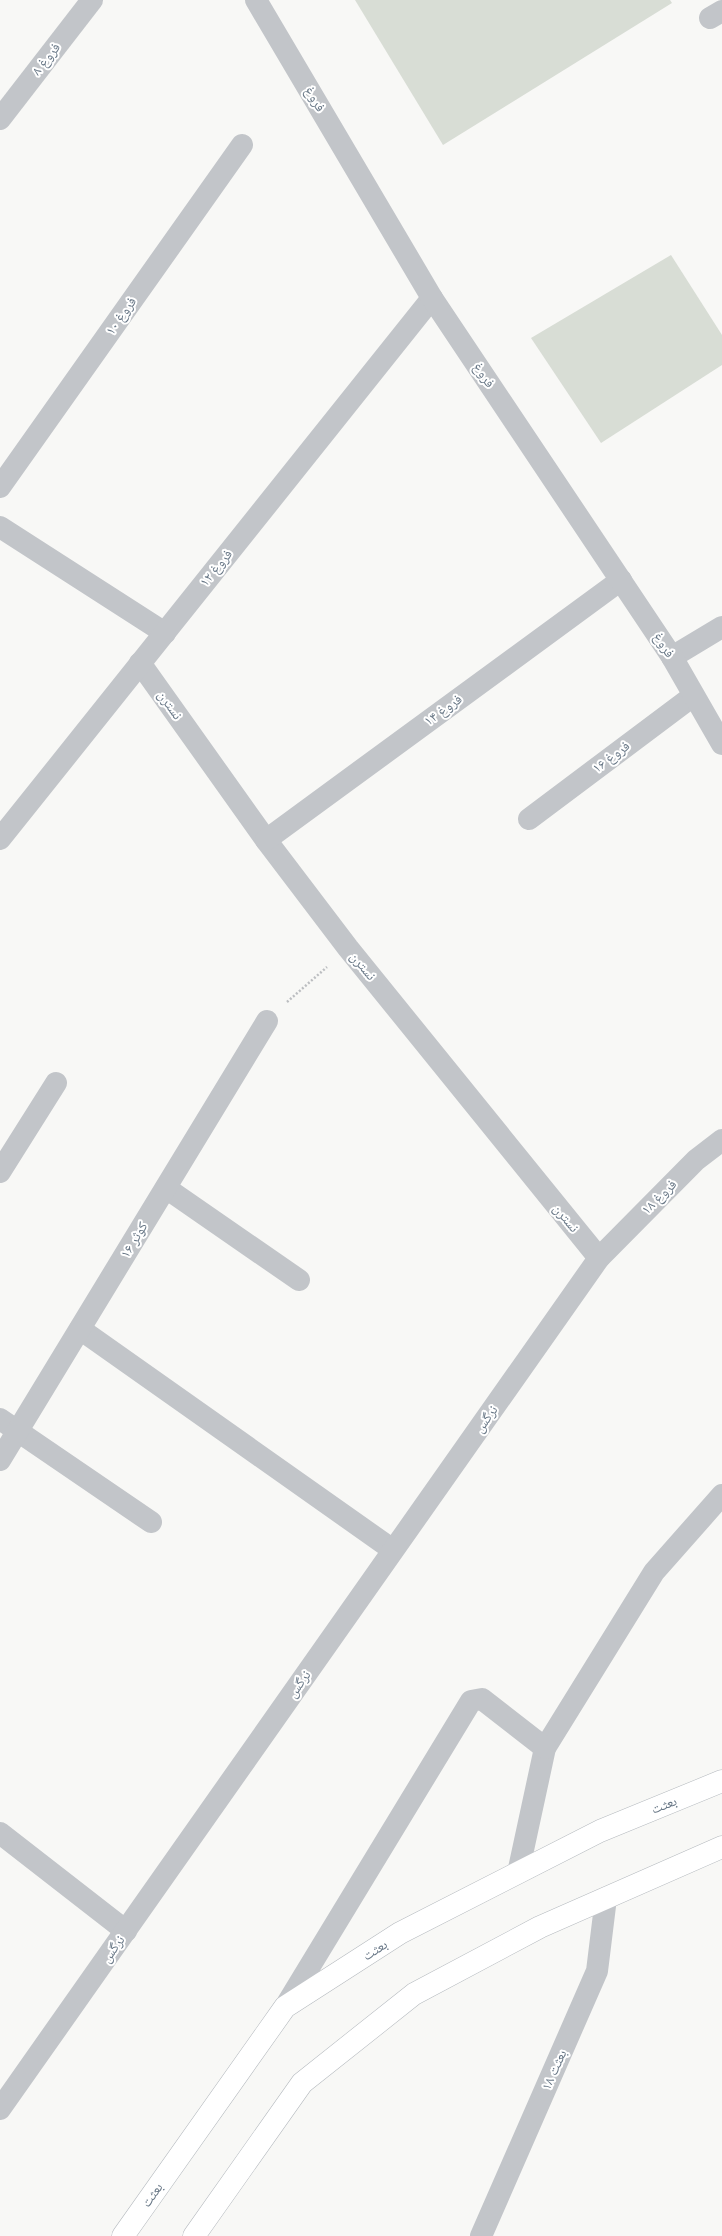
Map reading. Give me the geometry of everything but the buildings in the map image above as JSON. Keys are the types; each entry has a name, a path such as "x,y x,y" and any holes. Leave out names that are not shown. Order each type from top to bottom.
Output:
{"main road":[{"name":"بعثت","path":"123,2236 285,2007 400,1933 600,1831 722,1781"},
{"path":"194,2236 302,2083 414,1994 540,1927 722,1847"}],"street":[{"name":"فروغ ۸","path":"0,119 92,0"},
{"name":"فروغ","path":"256,0 432,298 672,657 693,696 722,744"},
{"name":"فروغ ۱۰","path":"0,487 242,146"},
{"name":"فروغ ۱۲","path":"0,839 432,298"},
{"path":"0,527 165,633"},
{"name":"فروغ ۱۴","path":"266,840 621,580"},
{"path":"672,657 722,627"},
{"name":"نسترن","path":"140,663 266,840 348,948 599,1258"},
{"name":"فروغ ۱۶","path":"528,819 693,696"},
{"name":"کوثر ۱۶","path":"0,1460 9,1425 80,1329 267,1021"},
{"path":"0,1172 56,1083"},
{"name":"فروغ ۱۸","path":"599,1258 696,1160 722,1140"},
{"path":"166,1188 299,1280"},
{"name":"نرگس","path":"0,2109 599,1258"},
{"path":"80,1329 393,1550"},
{"path":"9,1425 151,1522"},
{"path":"518,1873 545,1748 654,1572 722,1495"},
{"path":"285,2007 471,1700 482,1699 545,1748"},
{"path":"0,1833 126,1931"},
{"name":"بعثت ۱۸","path":"481,2236 597,1971 606,1898"}],"path":[{"path":"267,1021 348,948"}],"shaded area":[{"path":"355,0 670,0 672,3 443,145"},
{"path":"671,255 722,335 722,365 601,443 531,338"}]}
